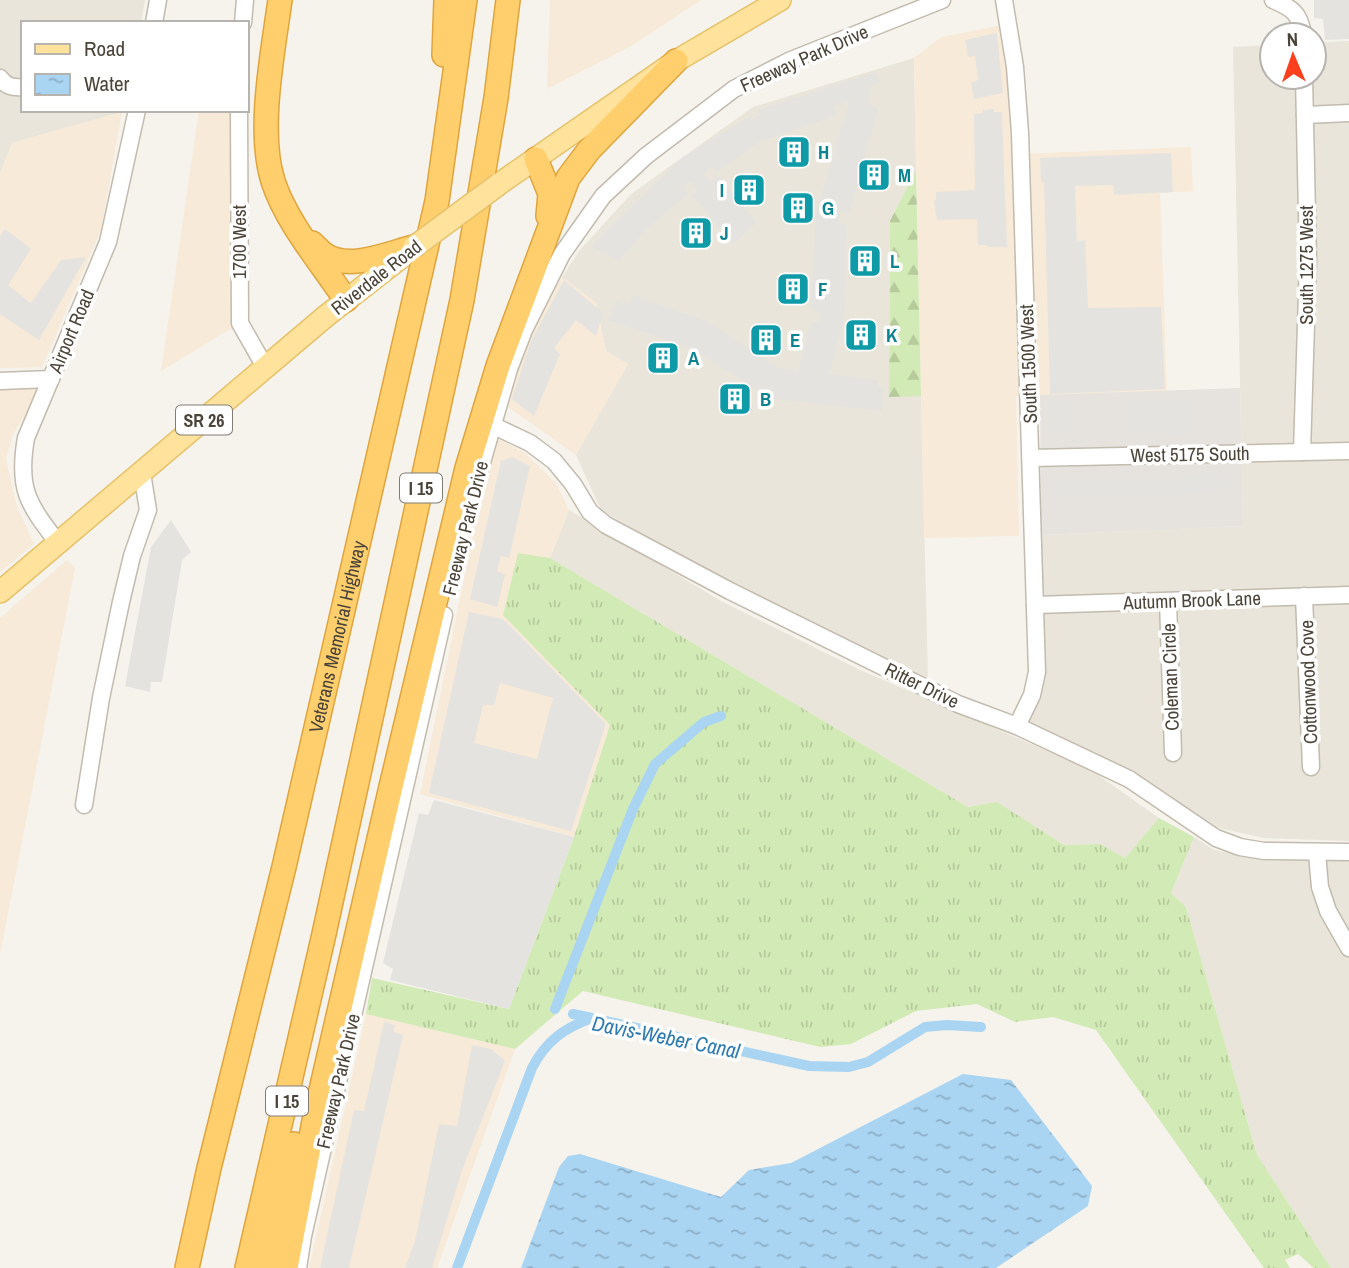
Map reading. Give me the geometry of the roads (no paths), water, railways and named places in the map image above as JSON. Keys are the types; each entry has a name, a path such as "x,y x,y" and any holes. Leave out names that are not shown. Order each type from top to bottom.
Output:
{"highway":[{"path":"280,0 265,140 273,181 282,203 346,300"},
{"path":"437,201 446,0"},
{"name":"Veterans Memorial Highway","path":"187,1268 209,1168 284,867 437,201 465,0"},
{"name":"I 15","path":"247,1268 324,934 462,300 496,98 508,0"},
{"path":"286,1268 318,1103 467,468 498,366 568,178 577,164 676,61"},
{"path":"536,159 550,194 547,233"},
{"path":"300,231 326,256 339,260 359,261 414,247"},
{"path":"268,1268 459,369 462,300"},
{"path":"174,1268 209,1168"}],"main road":[{"name":"Riverdale Road","path":"0,592 265,367 414,247 676,61 780,0"}],"street":[{"path":"154,21 158,0"},
{"path":"243,21 246,0"},
{"name":"Freeway Park Drive","path":"298,1268 303,1236 452,579 492,425 524,330 562,254 603,196 685,124 734,89 791,60 942,0"},
{"name":"South 1500 West","path":"1004,0 1015,67 1020,133 1037,672 1032,695 1017,726"},
{"path":"1273,0 1290,7 1299,21"},
{"path":"0,78 5,85 21,87"},
{"name":"South 1275 West","path":"1302,452 1308,260 1304,91"},
{"name":"Airport Road","path":"58,543 29,503 22,461 26,438 108,242 138,112"},
{"name":"1700 West","path":"239,112 240,323 265,367"},
{"path":"1305,115 1349,113"},
{"path":"0,381 51,379"},
{"name":"Ritter Drive","path":"492,425 530,443 554,461 573,484 590,512 606,525 730,591 958,704 1017,726 1129,779 1216,838 1252,849 1349,852"},
{"name":"West 5175 South","path":"1031,458 1349,451"},
{"path":"84,805 116,626 132,556 148,510 142,473"},
{"name":"Autumn Brook Lane","path":"1035,605 1349,595"},
{"name":"Cottonwood Cove","path":"1304,596 1311,767"},
{"name":"Coleman Circle","path":"1168,601 1173,753"},
{"path":"1317,853 1320,887 1328,911 1349,948"}],"water":[{"path":"963,1074 1011,1080 1092,1186 1088,1206 996,1268 521,1268 559,1167 568,1156 580,1154 721,1197 749,1170 791,1163"}],"waterway":[{"path":"555,1009 633,809 655,764 704,722 721,716"},
{"path":"573,1014 592,1018"},
{"name":"Davis-Weber Canal","path":"457,1268 532,1068 550,1043 564,1031 582,1022 592,1018 809,1066 849,1067 868,1062 925,1027 981,1027"}],"place":[{"name":"H","path":"794,152"},
{"name":"M","path":"874,175"},
{"name":"I","path":"749,190"},
{"name":"G","path":"798,208"},
{"name":"J","path":"696,233"},
{"name":"L","path":"865,261"},
{"name":"F","path":"793,289"},
{"name":"K","path":"861,335"},
{"name":"E","path":"766,340"},
{"name":"A","path":"663,358"},
{"name":"B","path":"735,399"}]}
